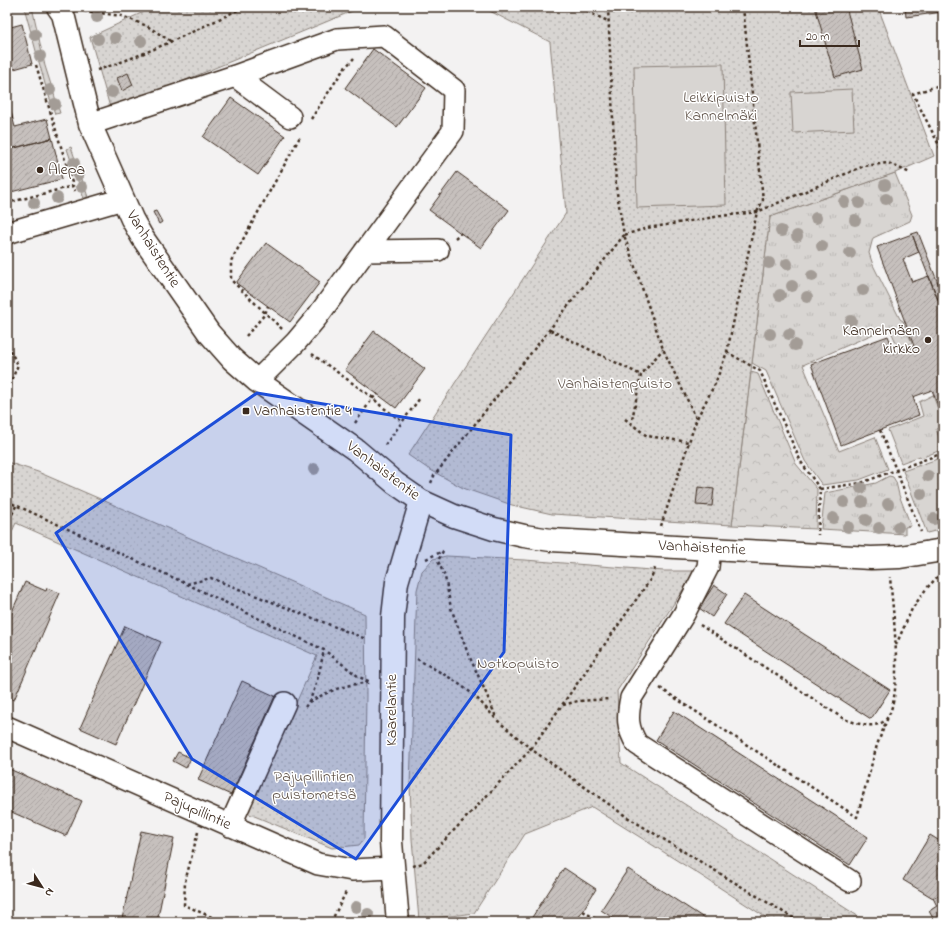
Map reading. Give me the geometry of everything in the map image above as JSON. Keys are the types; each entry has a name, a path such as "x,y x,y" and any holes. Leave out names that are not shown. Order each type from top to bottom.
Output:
{"main road":[{"name":"Vanhaistentie","path":"67,10 78,77 90,124 123,199 142,237 208,333 232,359 257,381 356,450 395,483 421,501 454,516 494,529 551,540 871,558 900,557 943,550"},
{"name":"Kaarelantie","path":"398,922 401,867 391,842 393,617 397,582 421,501"}],"street":[{"path":"90,124 235,76 337,39 384,36 454,90 452,131 317,317 296,342 257,381"},
{"path":"235,76 299,120"},
{"path":"7,233 123,199"},
{"path":"365,251 438,250"},
{"path":"710,549 708,568 684,614 631,698 628,711 630,733 637,744 850,881"},
{"path":"230,826 293,707"},
{"name":"Pajupillintie","path":"7,727 318,864 352,870 401,867"}],"path":[{"path":"78,77 125,62 173,42 244,7"},
{"path":"583,7 592,14 608,21"},
{"path":"608,7 616,186 624,235 663,349 697,418"},
{"path":"661,527 697,418 715,384 727,352 757,212 763,200 743,7"},
{"path":"67,10 122,16 147,26 173,42"},
{"path":"299,120 372,36"},
{"path":"36,65 73,186"},
{"path":"943,84 913,94 943,153"},
{"path":"302,134 231,261 231,280 296,342 373,398 381,406 403,422"},
{"path":"434,476 624,235 647,228 721,216 757,212 864,166 888,163 910,173"},
{"path":"246,336 265,314 268,306"},
{"path":"550,330 641,375"},
{"path":"7,345 18,365 7,391"},
{"path":"631,425 641,375 663,349"},
{"path":"727,352 760,371 801,462 820,489 818,536"},
{"path":"355,423 373,398 378,394"},
{"path":"385,445 420,398"},
{"path":"625,419 647,436 689,442"},
{"path":"880,430 923,537"},
{"path":"820,489 861,483 943,453"},
{"path":"7,501 187,584 324,650 359,677 372,683 355,683 293,707"},
{"path":"7,525 16,506"},
{"path":"443,551 438,561 445,577 451,608 466,651 497,720"},
{"path":"401,867 423,863 531,749 650,580 656,565"},
{"path":"895,645 912,609 926,589 939,574 943,572"},
{"path":"644,678 857,816 877,745 893,703 897,669 890,576"},
{"path":"187,584 211,578 366,639"},
{"path":"684,614 844,719 860,724 874,726 883,722 889,715"},
{"path":"309,702 319,674 324,650"},
{"path":"416,659 452,679 474,695 497,720 531,749 627,817 793,918 808,922"},
{"path":"563,705 578,701 631,698"},
{"path":"199,828 185,882 184,905 224,922"},
{"path":"331,922 349,888"},
{"path":"583,911 600,922"}],"highlighted area":[{"path":"257,393 511,435 504,652 356,859 192,759 56,533"}],"green space":[{"path":"24,7 32,7 45,66 60,113 55,114 45,84"},
{"path":"154,7 362,7 111,111 90,37"},
{"name":"Vanhaistenpuisto","path":"482,7 878,7 934,156 895,173 770,217 732,525 552,514 512,505 463,488 427,468 408,455 566,213 550,42"},
{"name":"Leikkipuisto Kannelmäki","path":"723,64 726,205 637,208 634,66"},
{"path":"852,89 854,130 793,133 791,92"},
{"path":"71,147 88,197 84,199 67,149"},
{"path":"895,173 912,215 910,221 873,238 869,253 873,265 900,319 903,321 912,343 899,349 889,327 803,365 839,451 875,437 888,469 859,480 822,485 805,461 766,371 752,363 770,217"},
{"path":"751,372 758,374 796,464 817,489 816,529 732,525"},
{"path":"933,395 943,424 943,426 936,429 943,449 921,458 920,456 901,463 888,430 923,416 919,402"},
{"path":"943,457 943,529 927,533 903,471"},
{"name":"Pajupillintien puistometsä","path":"7,462 38,472 365,614 366,695 364,839 359,845 332,848 247,813 317,656 16,523 7,542"},
{"path":"889,476 893,477 896,482 899,495 911,526 905,527 905,534 821,529 825,493 876,483"},
{"name":"Notkopuisto","path":"446,556 525,560 664,571 695,571 617,691 621,763 867,922 773,922 592,807 525,834 474,913 419,920 412,839 410,785 417,590 422,571 433,559"}],"building":[{"path":"815,7 846,7 863,69 835,77"},
{"path":"905,7 943,7 943,12 906,17"},
{"path":"22,24 32,64 7,71 7,28"},
{"path":"373,49 426,88 397,127 345,88"},
{"path":"128,73 133,85 122,91 117,78"},
{"path":"7,97 15,127 47,119 52,138 7,150"},
{"path":"231,98 285,136 258,175 203,137"},
{"path":"52,138 62,179 7,193 7,150"},
{"path":"457,172 509,210 481,248 429,210"},
{"path":"156,211 162,222 159,224 153,212"},
{"path":"918,232 943,296 943,313 912,234"},
{"name":"Kannelmäen kirkko","path":"912,234 919,252 903,259 912,282 929,276 943,313 943,344 939,346 943,357 943,419 932,390 913,397 919,415 841,445 811,364 888,336 895,353 914,346 877,247"},
{"path":"266,243 320,282 290,322 236,283"},
{"path":"374,331 425,369 396,408 345,370"},
{"path":"698,487 714,489 712,506 696,505"},
{"path":"25,582 46,591 47,588 60,593 14,700 7,697 7,623"},
{"path":"714,585 727,594 712,617 699,608"},
{"path":"744,595 890,690 871,719 724,624"},
{"path":"125,626 161,642 116,744 80,728"},
{"path":"242,681 275,696 231,795 198,780"},
{"path":"674,711 868,837 850,865 656,740"},
{"path":"178,752 191,758 186,768 173,761"},
{"path":"7,768 82,801 66,836 7,810"},
{"path":"141,831 174,838 157,922 117,922 118,918 122,919"},
{"path":"930,835 943,843 943,861 939,868 943,870 943,894 933,898 903,880"},
{"path":"564,868 596,889 583,910 575,922 529,922"},
{"path":"628,869 710,922 619,922 601,910"},
{"path":"943,894 943,922 935,922 929,911 937,906 933,898"}],"place":[{"name":"Alepa","path":"40,170"},
{"name":"Kannelmäen kirkko","path":"928,340"},
{"name":"Vanhaistentie 4","path":"246,411"}]}
